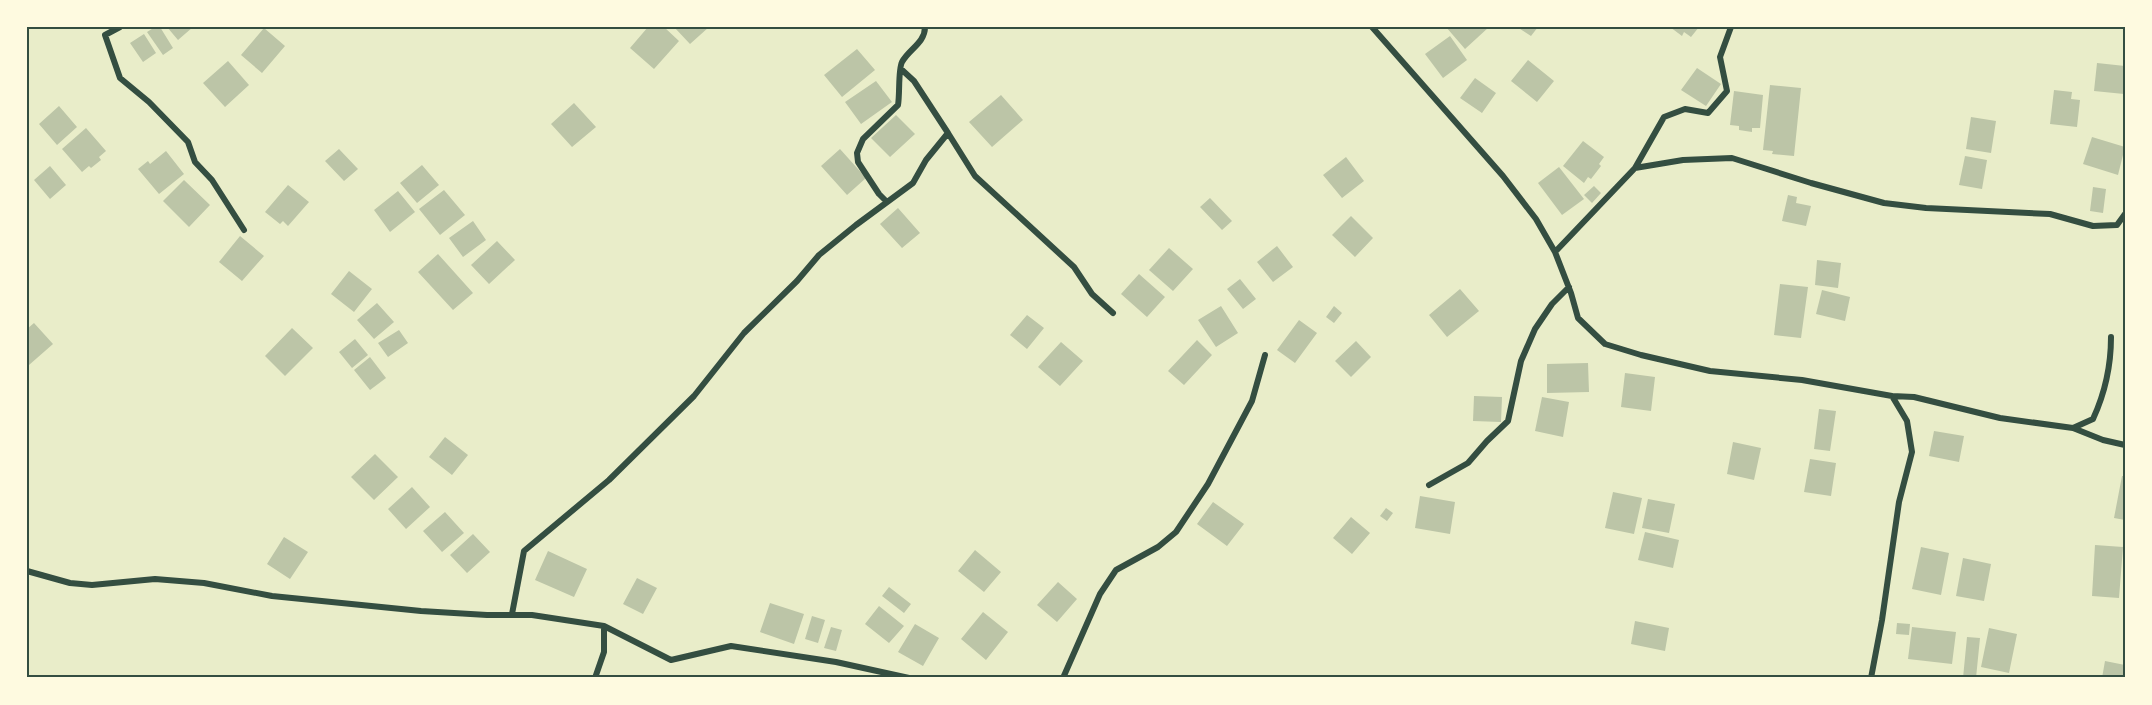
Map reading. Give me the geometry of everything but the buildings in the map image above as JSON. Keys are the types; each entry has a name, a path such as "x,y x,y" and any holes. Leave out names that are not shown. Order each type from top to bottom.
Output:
{"street":[{"path":"120,27 105,35 120,78 149,102 188,142 195,162 212,180 244,230"},
{"path":"887,202 858,162 857,153 863,139 898,105 901,64 911,50 922,41 925,27"},
{"path":"1372,27 1503,176 1536,219 1555,252 1578,318 1605,344 1710,371 1802,380 1892,396 1914,397 2000,418 2073,428 2103,440 2125,445"},
{"path":"1555,252 1635,168 1664,117 1685,109 1708,113 1727,91 1720,57 1731,27"},
{"path":"901,69 914,81 975,176 1074,267 1092,294 1113,312"},
{"path":"512,614 524,551 609,480 693,396 744,333 797,281 819,255 913,183 926,160 948,133"},
{"path":"1635,168 1683,160 1732,158 1884,203 1926,208 2050,214 2093,226 2117,225 2125,214"},
{"path":"1429,485 1468,464 1508,421 1521,361 1535,329 1552,304 1569,287"},
{"path":"2073,428 2093,419 2099,406 2111,364 2112,337"},
{"path":"1063,678 1100,594 1116,570 1158,547 1176,531 1208,484 1252,401 1265,355"},
{"path":"1871,678 1899,502 1912,452 1907,421 1892,396"},
{"path":"27,572 70,583 92,585 165,580 204,583 272,596 421,611 532,615 604,626 671,660 731,646 836,662 909,678"},
{"path":"595,678 604,652 604,626"}]}
